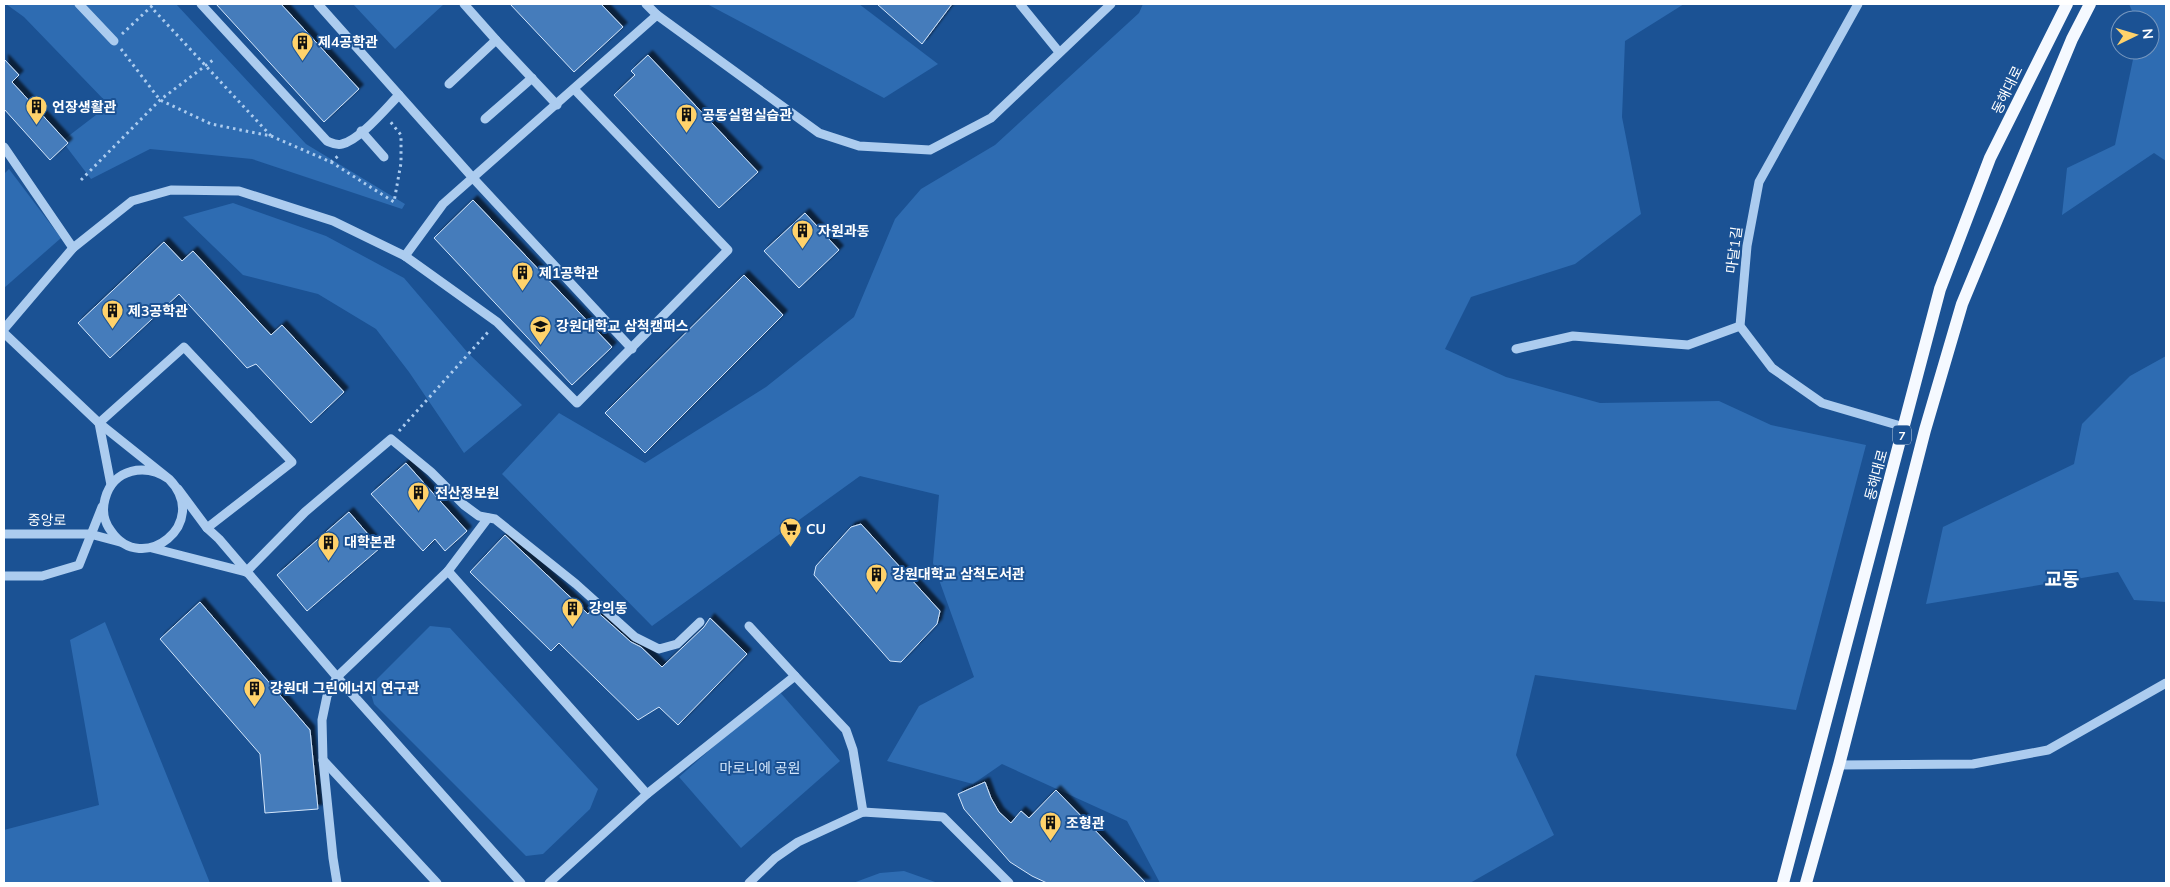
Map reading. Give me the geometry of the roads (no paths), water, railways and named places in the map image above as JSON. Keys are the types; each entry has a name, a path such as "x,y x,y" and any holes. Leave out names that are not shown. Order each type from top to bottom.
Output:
{"main road":[{"name":"동해대로","path":"1784,883 1940,289 1990,158 2067,4"},
{"name":"7","path":"1806,883 1839,766 1925,430 1962,304 2072,38 2090,4"}],"street":[{"path":"79,4 114,41"},
{"path":"201,4 328,141 336,145 343,144 361,131 399,95"},
{"path":"318,4 473,178 632,348"},
{"path":"464,4 557,104"},
{"path":"646,4 657,15 820,133 859,146 930,150 991,118 1111,4"},
{"path":"1020,4 1059,52"},
{"name":"마달1길","path":"1740,326 1747,246 1759,182 1858,4"},
{"path":"405,256 444,204 657,15"},
{"path":"449,84 496,40"},
{"path":"485,118 532,78"},
{"path":"522,883 337,677 219,539 207,528 169,479 99,423 4,331 74,248 132,201 171,190 240,191 333,221 405,256 498,322 577,403 728,250 574,89"},
{"path":"361,131 384,157"},
{"path":"4,147 74,248"},
{"path":"1516,349 1573,336 1688,345 1740,326 1772,368 1822,403 1904,427"},
{"path":"99,423 184,347 292,462 207,528"},
{"path":"99,423 111,486"},
{"path":"246,572 305,512 391,439 430,472 464,505 479,516 495,519 532,548 635,637 659,649 677,644 700,622"},
{"path":"4,576 42,576 80,565 90,534 111,486 125,473 134,470 153,470 169,479"},
{"path":"150,548 164,542 179,526 182,519 182,504 178,490"},
{"path":"104,502 104,514 108,526 114,536 124,543 136,548 150,548 246,572"},
{"path":"337,883 323,760 322,720 327,696 337,677 448,571 488,518"},
{"name":"중앙로","path":"4,534 90,534 124,543"},
{"path":"448,571 647,794"},
{"path":"749,626 846,730 853,750 863,812"},
{"path":"549,883 647,794 795,676"},
{"path":"1839,766 1973,764 2048,750 2166,683"},
{"path":"323,760 437,883"},
{"path":"749,883 775,858 798,842 863,812 943,817 1009,883"}],"place":[{"name":"제4공학관","path":"302,61"},
{"name":"언장생활관","path":"36,126"},
{"name":"공동실험실습관","path":"686,134"},
{"name":"자원과동","path":"802,250"},
{"name":"제1공학관","path":"523,292"},
{"name":"제3공학관","path":"112,330"},
{"name":"강원대학교 삼척캠퍼스","path":"540,345"},
{"name":"전산정보원","path":"419,512"},
{"name":"CU","path":"790,548"},
{"name":"대학본관","path":"328,561"},
{"name":"강원대학교 삼척도서관","path":"876,593"},
{"name":"강의동","path":"573,627"},
{"name":"강원대 그린에너지 연구관","path":"254,707"},
{"name":"조형관","path":"1050,842"}],"district":[{"name":"교동","path":"2062,579"}],"park label":[{"name":"마로니에 공원","path":"760,768"}]}
